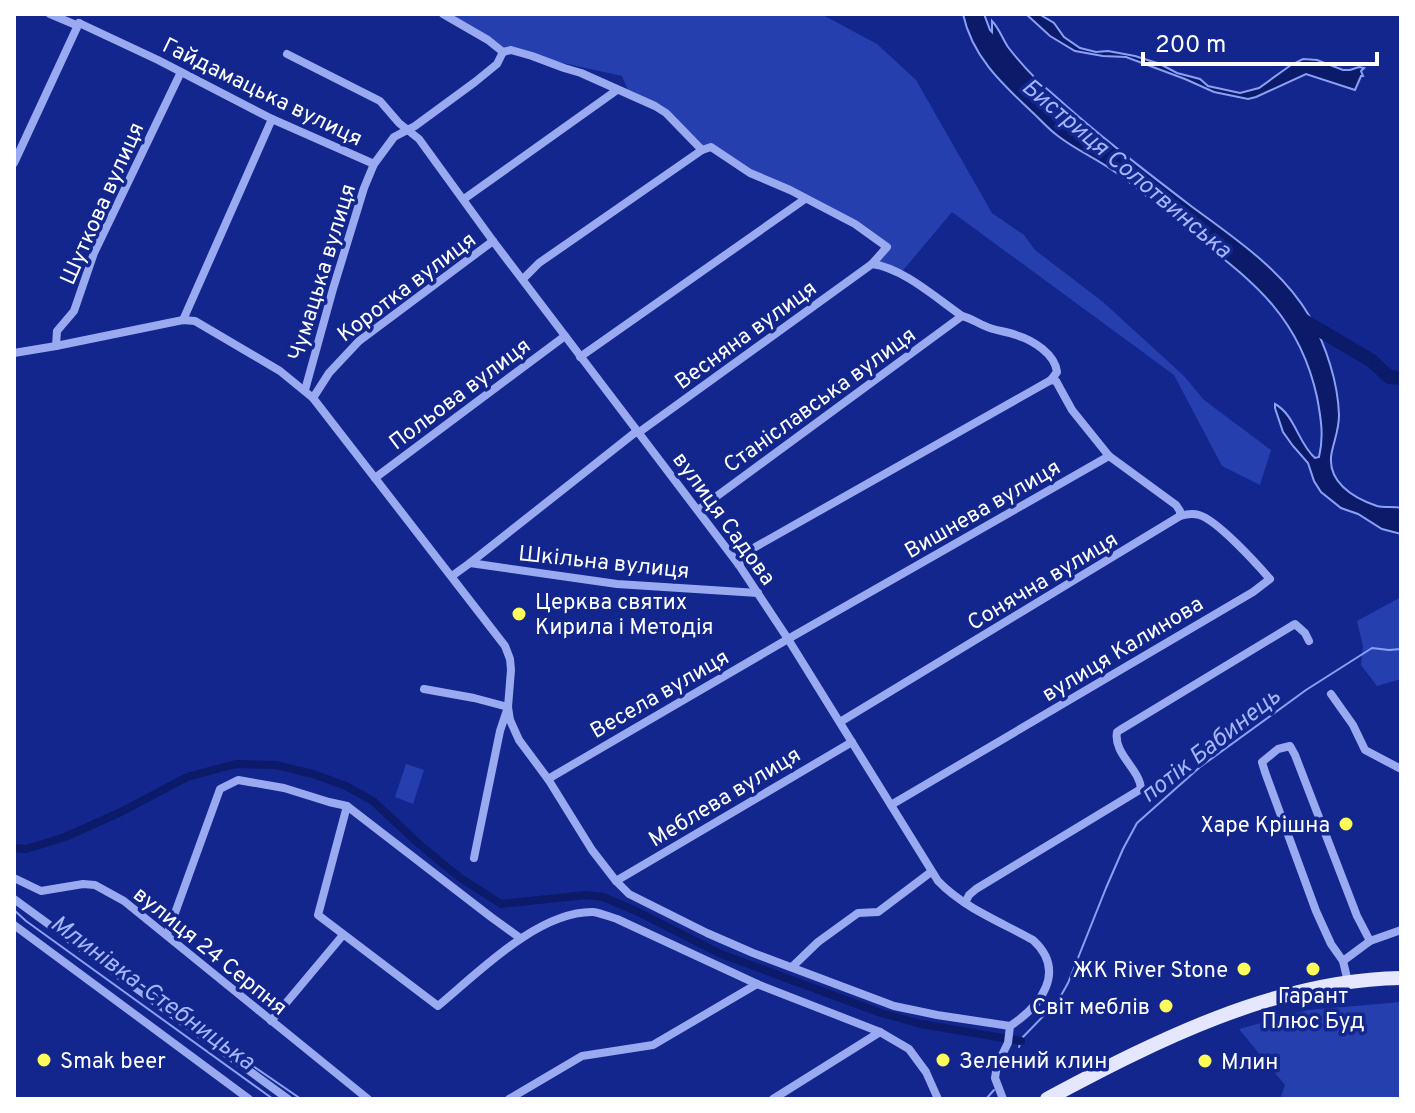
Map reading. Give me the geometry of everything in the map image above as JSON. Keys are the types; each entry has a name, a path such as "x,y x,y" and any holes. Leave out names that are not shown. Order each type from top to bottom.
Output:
{"main road":[{"path":"1047,1099 1135,1054 1207,1023 1288,994 1348,982 1401,978"}],"street":[{"name":"Гайдамацька вулиця","path":"50,14 78,21 272,119 374,164"},
{"path":"443,14 503,52 511,50 532,56 629,93 666,113 702,150"},
{"path":"14,163 78,21"},
{"name":"Чумацька вулиця","path":"305,390 333,289 374,164 394,137 475,82 497,64 503,52"},
{"name":"вулиця Садова","path":"287,54 380,101 419,139 739,565 931,872 949,893 1033,940 1040,947 1048,962 1049,979 1044,994 1009,1029"},
{"name":"Шуткова вулиця","path":"56,346 57,331 74,311 94,253 181,72"},
{"path":"464,199 617,90"},
{"path":"183,320 272,119"},
{"path":"523,279 539,263 702,150 711,147 750,173 855,224 887,247 872,264"},
{"path":"580,357 805,199"},
{"name":"Коротка вулиця","path":"313,398 329,373 359,341 493,241"},
{"path":"739,565 750,550 1051,380 1057,372 1049,355 1029,340 962,316 900,274 872,264"},
{"name":"Весняна вулиця","path":"470,563 638,432 872,264"},
{"name":"Станіславська вулиця","path":"698,510 962,316"},
{"path":"14,353 183,320 195,321 280,371 313,398 505,646 511,670 508,707 519,740 616,881 629,894 753,953 894,1006 1009,1029 1008,1043 997,1065 995,1078 1003,1099"},
{"name":"Польова вулиця","path":"375,478 565,336"},
{"path":"1051,380 1056,381 1072,410 1109,456 1176,505 1180,516"},
{"name":"Вишнева вулиця","path":"788,639 1109,456"},
{"name":"вулиця Калинова","path":"891,805 1253,592 1270,579 1203,515 1192,513 1180,516"},
{"name":"Сонячна вулиця","path":"840,722 1180,516"},
{"path":"452,576 470,563"},
{"name":"Шкільна вулиця","path":"470,563 617,584 758,593"},
{"path":"965,903 976,889 1141,789 1140,781 1116,740 1115,736 1120,730 1295,624 1309,641"},
{"name":"Весела вулиця","path":"548,779 788,639"},
{"path":"424,689 508,707"},
{"path":"1331,694 1353,725 1365,750 1401,769"},
{"path":"474,858 500,731 508,707"},
{"name":"Меблева вулиця","path":"616,881 852,742"},
{"path":"1348,982 1343,961 1331,944 1316,911 1265,772 1262,762 1278,749 1290,746 1295,755 1348,893 1370,941"},
{"path":"167,935 220,789 238,780 284,788 347,806 520,938"},
{"path":"347,806 318,915 438,1006 520,938 538,927 569,915 595,912 617,919 757,984 880,1032 909,1049 926,1072 938,1099"},
{"path":"792,967 818,942 858,913 878,912 931,872"},
{"name":"вулиця 24 Серпня","path":"14,878 41,891 95,885 124,901 368,1099"},
{"path":"14,899 288,1099"},
{"path":"14,925 249,1099"},
{"path":"1343,961 1370,941 1401,930"},
{"path":"271,1021 343,935"},
{"path":"509,1099 582,1056 653,1045 757,984"},
{"path":"773,1099 880,1032"}],"shaded area":[{"path":"443,14 821,14 877,44 916,80 992,213 1024,235 1035,250 1103,302 1184,376 1204,400 1271,450 1260,485 1222,466 1174,375 952,212 900,274 872,264 887,247 872,235 711,147 702,150 666,113 629,93 622,76 503,52"},
{"path":"1401,597 1401,679 1377,686 1361,665 1363,646 1357,621"},
{"path":"406,764 424,770 413,804 395,797"},
{"path":"1401,1002 1401,1099 1280,1099 1285,1085 1239,1029 1308,1010"}],"water":[{"path":"963,14 984,14 990,30 992,32 992,21 1008,47 1048,90 1121,152 1256,256 1286,284 1316,328 1334,377 1339,415 1332,451 1333,471 1343,487 1359,498 1377,506 1401,508 1401,534 1382,529 1358,514 1341,508 1321,492 1308,463 1283,432 1275,404 1287,415 1309,452 1315,458 1319,457 1321,420 1317,397 1297,341 1283,318 1248,279 1132,184 1047,127 989,68 973,43"},
{"path":"1026,14 1039,14 1054,23 1064,37 1080,48 1135,56 1200,79 1208,86 1240,93 1259,88 1303,59 1317,60 1343,70 1364,68 1361,71 1363,76 1355,90 1306,74 1248,99 1214,92 1126,57 1075,51 1050,36"}],"waterway":[{"name":"Бистриця Солотвинська","path":"1301,319 1372,361 1389,377 1401,378"},
{"name":"потік Бабинець","path":"1019,1047 1022,1038 1058,1001 1068,983 1106,888 1137,823 1200,767 1306,690 1372,648 1401,649"},
{"path":"14,848 26,849 65,837 187,777 236,764 276,765 346,786 373,801 459,877 501,904 586,895 603,897 721,954 881,1013 921,1024 1021,1041"},
{"name":"Млинівка-Стебницька","path":"14,910 273,1099"},
{"path":"95,949 301,1099"},
{"name":"потік Бабинець","path":"986,1099 994,1090"}],"place":[{"name":"Церква святих Кирила і Методія","path":"519,614"},
{"name":"Харе Крішна","path":"1346,824"},
{"name":"ЖК River Stone","path":"1244,969"},
{"name":"Гарант Плюс Буд","path":"1313,969"},
{"name":"Світ меблів","path":"1166,1006"},
{"name":"Smak beer","path":"44,1060"},
{"name":"Зелений клин","path":"943,1060"},
{"name":"Млин","path":"1205,1061"}]}
